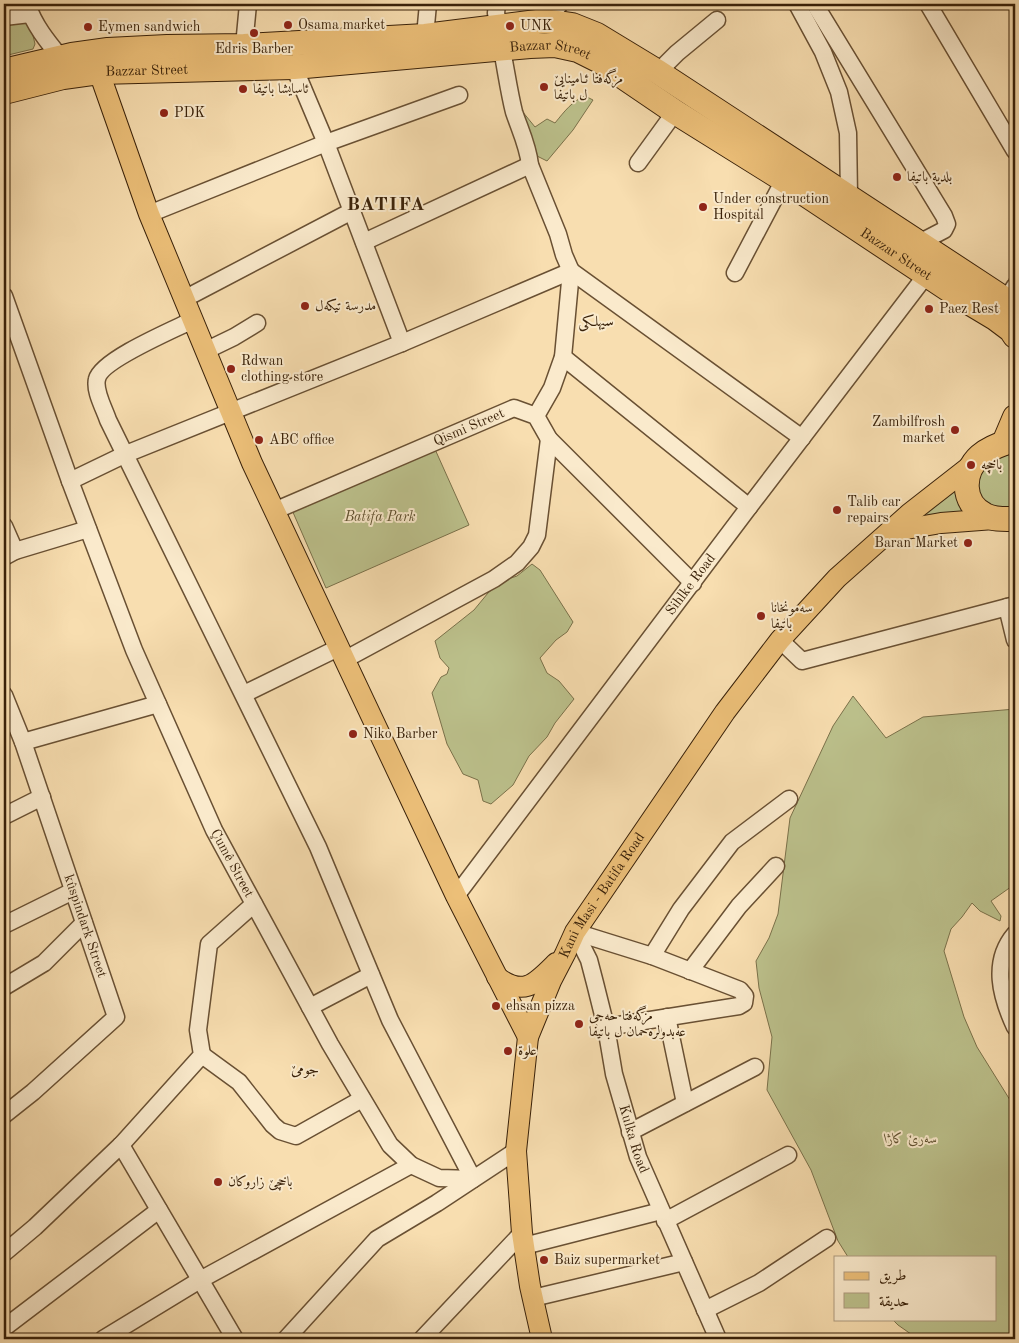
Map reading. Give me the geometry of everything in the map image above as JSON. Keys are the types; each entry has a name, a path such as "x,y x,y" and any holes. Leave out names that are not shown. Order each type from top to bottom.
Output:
{"highway":[{"name":"Bazzar Street","path":"4,92 63,77 244,46 425,36 498,15 552,12 566,23 597,35 658,72 918,243 1012,298"},
{"name":"Bazzar Street","path":"4,70 108,50 167,58 294,67 502,50 530,46 554,46 578,50 600,61 680,115 784,180 960,297 995,318 1011,330 1015,336"},
{"path":"680,115 698,98"},
{"path":"1005,519 984,514 975,507 969,497 966,486 968,474 973,464 986,452 1010,441 1015,417"}],"main road":[{"path":"99,72 149,214 230,411 341,654 456,896 528,1038"},
{"name":"Kani Masi - Batifa Road","path":"542,1339 523,1240 516,1151 528,1038 551,981 575,932 714,727 780,640 837,578 930,496 973,464"},
{"path":"889,532 941,523 1005,519"},
{"path":"497,977 516,988 528,986 544,975 565,954"}],"street":[{"path":"244,46 248,4"},
{"path":"425,36 428,4"},
{"path":"928,4 1015,151"},
{"path":"811,8 823,52 839,92 848,133 849,196"},
{"path":"811,8 944,216 947,224 944,230 918,243"},
{"path":"4,17 29,9 42,35 61,58"},
{"path":"658,72 677,53 717,20"},
{"path":"502,50 514,112 529,153 530,165 571,271 563,357 552,388 536,416 549,439 693,583"},
{"path":"294,67 326,144 402,343"},
{"path":"149,214 326,144 459,95"},
{"path":"638,163 680,115"},
{"path":"364,242 530,165"},
{"path":"735,273 784,180"},
{"path":"184,299 352,211"},
{"path":"70,481 126,454 230,411 259,402 571,271"},
{"path":"571,271 802,438"},
{"name":"Sihlke Road","path":"456,896 927,274"},
{"name":"Çumê Street","path":"4,296 70,481 134,650 214,830 310,1007 390,1145 411,1165 439,1178 473,1179"},
{"path":"193,320 117,358 97,378 97,389 108,420 318,847 390,1020 473,1179"},
{"path":"205,351 257,323"},
{"path":"563,357 749,507"},
{"name":"Qismi Street","path":"274,510 514,408 536,416"},
{"path":"244,694 341,654 494,579 517,562 531,547 537,535 549,439"},
{"path":"4,526 9,554 88,529"},
{"path":"780,640 802,661 1011,606 1015,640"},
{"name":"kûspindark Street","path":"4,1115 116,1017 24,742 5,701"},
{"path":"24,742 158,704"},
{"path":"4,816 42,797"},
{"path":"652,956 681,909 732,842 790,799"},
{"path":"690,971 739,906 776,866"},
{"path":"4,925 73,890"},
{"path":"254,904 209,944 198,1030 202,1055 239,1082 273,1125 280,1131 296,1136 362,1099"},
{"path":"4,987 44,963 84,923"},
{"path":"575,932 652,956 740,990 745,996 744,1003 739,1006 606,1027"},
{"name":"Kulka Road","path":"575,932 589,960 606,1027 614,1074 638,1157 718,1339"},
{"path":"1015,934 1002,957 999,973 1006,1007 1015,1027"},
{"path":"310,1007 372,975"},
{"path":"667,1017 685,1103"},
{"path":"4,1253 35,1227 121,1145 202,1055"},
{"path":"630,1132 755,1067"},
{"path":"121,1145 234,1339"},
{"path":"286,1339 377,1238 437,1203 516,1151"},
{"path":"422,1339 523,1240 663,1216 788,1155"},
{"path":"103,1339 200,1280 411,1165"},
{"path":"4,1328 159,1210"},
{"path":"705,1310 759,1283 827,1238"},
{"path":"533,1298 684,1262"}],"green space":[{"path":"20,20 31,27 35,44 33,49 4,56 4,23"},
{"path":"585,96 593,100 573,130 547,161 537,156 522,111 535,127 547,119 555,123 572,104"},
{"name":"Batifa Park","path":"434,447 469,525 326,588 292,510"},
{"path":"1015,447 1015,514 982,504 974,479 986,462"},
{"path":"959,479 970,512 913,519"},
{"path":"532,564 540,570 573,622 567,632 556,640 540,658 547,673 559,681 574,699 555,723 547,737 529,756 513,785 491,804 483,801 478,780 463,774 447,744 432,693 441,677 447,674 449,668 440,658 435,641 474,610 488,593 502,581 517,576"},
{"name":"سەرێ کاژا","path":"853,696 886,738 923,717 1015,709 1015,884 991,901 1001,916 1000,921 980,911 972,903 951,929 944,951 964,1017 977,1047 1015,1108 1015,1339 918,1339 893,1320 996,1320 996,1256 847,1256 838,1241 811,1170 767,1090 772,1037 759,988 756,961 769,938 778,914 790,818 833,726"}],"place":[{"name":"Osama market","path":"288,25"},
{"name":"UNK","path":"510,26"},
{"name":"Eymen sandwich","path":"88,27"},
{"name":"Edris Barber","path":"254,33"},
{"name":"مزگەفتا ئـامینایێ ل باتیفا","path":"544,87"},
{"name":"ئاسایشا باتیفا","path":"243,89"},
{"name":"PDK","path":"164,113"},
{"name":"بلدية باتيفا","path":"897,177"},
{"name":"Under construction Hospital","path":"703,207"},
{"name":"مدرسة تيكه‌ل","path":"305,306"},
{"name":"Paez Rest","path":"929,309"},
{"name":"Rdwan clothing store","path":"231,369"},
{"name":"Zambilfrosh market","path":"955,430"},
{"name":"ABC office","path":"259,440"},
{"name":"باخچە","path":"971,465"},
{"name":"Talib car repairs","path":"837,510"},
{"name":"Baran Market","path":"968,543"},
{"name":"سه‌مونخانا باتيفا","path":"761,616"},
{"name":"Niko Barber","path":"353,734"},
{"name":"ehsan pizza","path":"496,1006"},
{"name":"مزگەفتا حەجی عەبدولرەحمان ل باتیفا","path":"579,1024"},
{"name":"علوة","path":"508,1051"},
{"name":"باخچێ زاروکان","path":"218,1182"},
{"name":"Baiz supermarket","path":"544,1260"}],"district":[{"name":"BATIFA","path":"386,205"},
{"name":"سيهلكى","path":"596,322"},
{"name":"جومێ","path":"305,1070"}]}
